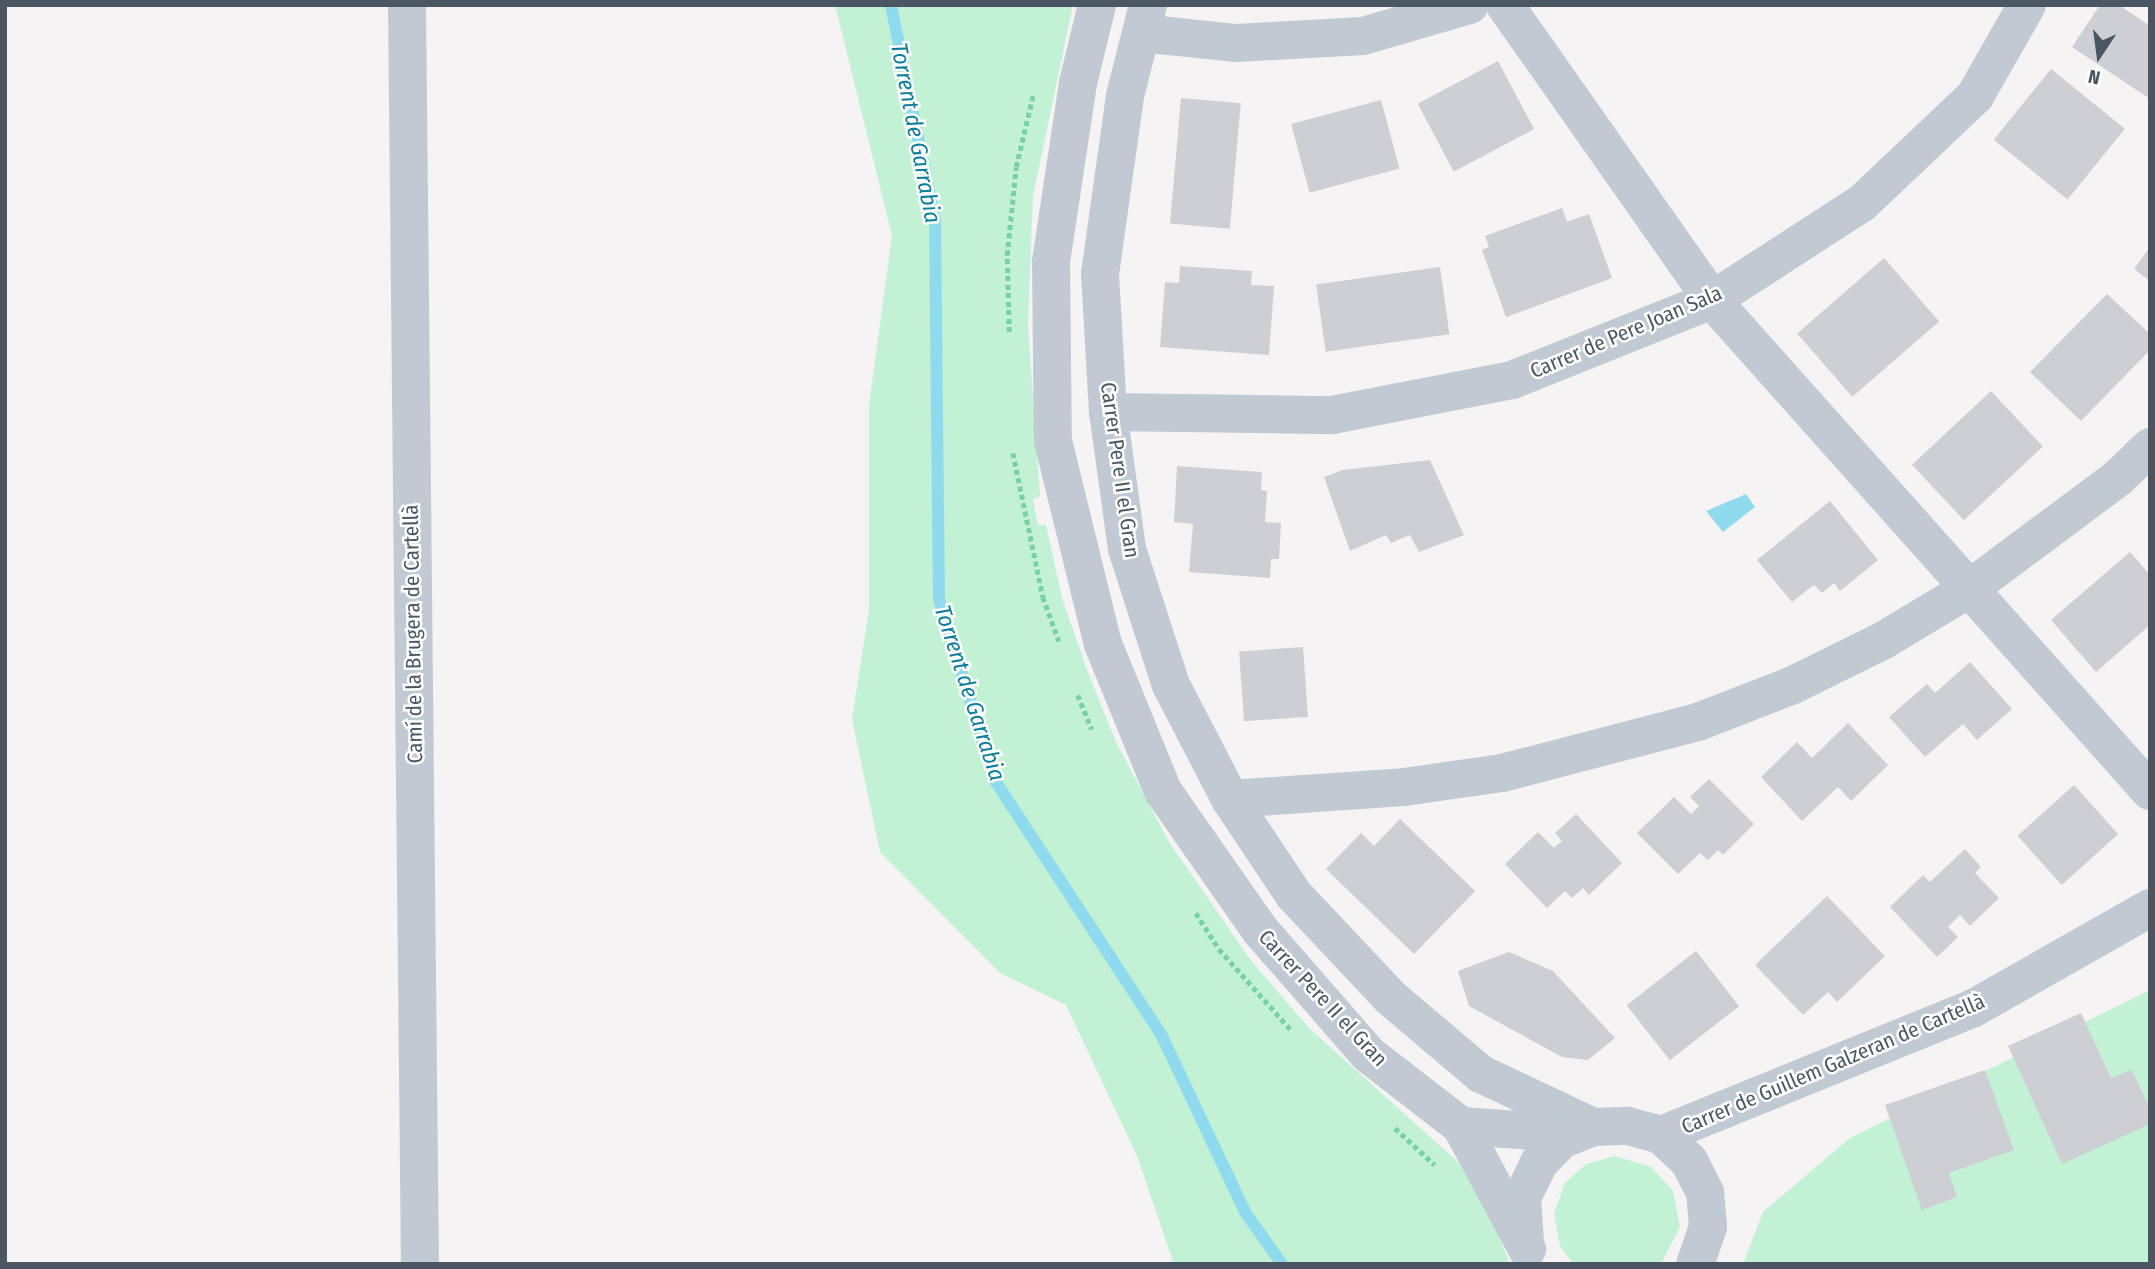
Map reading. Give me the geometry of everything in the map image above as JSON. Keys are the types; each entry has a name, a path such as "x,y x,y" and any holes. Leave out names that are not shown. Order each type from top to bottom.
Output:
{"street":[{"name":"Camí de la Brugera de Cartellà","path":"407,5 420,1264"},
{"name":"Carrer Pere II el Gran","path":"1097,5 1078,83 1051,262 1053,441 1103,644 1163,791 1260,930 1368,1054 1461,1126 1530,1256"},
{"path":"1144,19 1236,43 1363,36 1470,5"},
{"path":"1505,5 1712,300 2150,792"},
{"name":"Carrer de Pere Joan Sala","path":"1108,412 1332,415 1512,380 1712,300 1862,203 1975,96 2027,5"},
{"name":"Carrer Pere II el Gran","path":"1144,19 1125,96 1100,274 1108,412 1127,549 1171,685 1230,799 1294,895 1391,998 1481,1074 1584,1131"},
{"path":"1230,799 1404,787 1502,773 1602,750 1698,722 1791,686 1884,640 1969,589 2119,477 2150,447"},
{"name":"Carrer de Guillem Galzeran de Cartellà","path":"1661,1135 1972,1009 2150,908"},
{"path":"1461,1126 1584,1131 1628,1126 1661,1135 1689,1161 1704,1192 1708,1227 1695,1264"},
{"path":"1530,1256 1521,1230 1522,1198 1539,1163 1561,1140 1584,1131"}],"green space":[{"path":"835,5 1073,5 1033,196 1028,325 1040,496 1033,499 1038,525 1046,525 1062,598 1116,742 1169,842 1252,962 1310,1029 1457,1161 1490,1213 1510,1264 1174,1264 1137,1156 1066,1005 1000,973 880,852 852,719 869,609 869,406 892,235"},
{"path":"2150,990 2150,1264 1743,1264 1763,1212 1850,1138"},
{"path":"1615,1156 1651,1167 1673,1191 1680,1227 1661,1264 1573,1264 1560,1246 1554,1213 1565,1183 1586,1164"}],"water":[{"path":"1746,494 1755,507 1723,532 1706,511"}],"building":[{"path":"2100,5 2119,5 2150,26 2150,99 2072,47"},
{"path":"1498,61 1534,129 1454,172 1418,104"},
{"path":"2051,69 2125,129 2068,200 1994,140"},
{"path":"1181,98 1241,103 1230,229 1170,224"},
{"path":"1381,100 1399,169 1310,193 1291,124"},
{"path":"1562,208 1567,222 1589,214 1612,278 1506,317 1482,250 1489,247 1485,236"},
{"path":"2150,247 2150,281 2134,269"},
{"path":"1884,258 1939,321 1852,397 1797,333"},
{"path":"1180,266 1252,271 1251,285 1274,286 1269,355 1160,347 1165,282 1179,283"},
{"path":"1440,267 1449,334 1326,352 1316,284"},
{"path":"2107,294 2150,334 2150,350 2081,421 2030,372"},
{"path":"1991,391 2043,447 1964,520 1912,465"},
{"path":"1430,460 1464,535 1419,552 1410,535 1391,543 1386,535 1350,551 1324,477 1343,470"},
{"path":"1177,466 1262,472 1261,490 1267,491 1265,522 1281,523 1279,559 1271,559 1270,578 1189,572 1193,524 1174,522"},
{"path":"1830,501 1878,560 1840,591 1834,583 1822,593 1814,585 1792,602 1757,560"},
{"path":"2130,552 2150,575 2150,625 2096,672 2051,620"},
{"path":"1303,647 1308,717 1244,721 1239,651"},
{"path":"1970,662 2012,709 1977,740 1963,724 1925,757 1889,717 1927,684 1935,693"},
{"path":"1848,723 1888,765 1851,801 1838,787 1802,821 1761,777 1797,742 1812,758"},
{"path":"1709,779 1754,824 1723,855 1718,850 1708,860 1700,853 1678,874 1637,833 1674,797 1691,814 1699,806 1690,797"},
{"path":"2074,785 2118,834 2062,885 2018,836"},
{"path":"1576,814 1622,863 1589,895 1583,888 1572,898 1565,891 1547,908 1505,864 1538,832 1554,848 1562,841 1555,833"},
{"path":"1400,819 1475,891 1414,954 1326,869 1361,833 1374,846"},
{"path":"1965,849 1981,867 1975,873 1999,898 1970,926 1960,915 1948,927 1958,937 1937,957 1890,907 1923,875 1930,882"},
{"path":"1827,896 1885,956 1837,1002 1828,992 1803,1015 1755,965"},
{"path":"1696,951 1739,1006 1670,1060 1627,1005"},
{"path":"1509,952 1553,971 1615,1038 1588,1060 1562,1057 1469,1006 1458,971"},
{"path":"2081,1013 2111,1078 2132,1070 2150,1109 2150,1124 2062,1164 2008,1046"},
{"path":"1985,1070 2014,1150 1949,1173 1957,1197 1922,1210 1885,1105"}],"waterway":[{"name":"Torrent de Garrabia","path":"891,5 935,221 939,599 994,779 1161,1034 1245,1212 1282,1264"}]}
